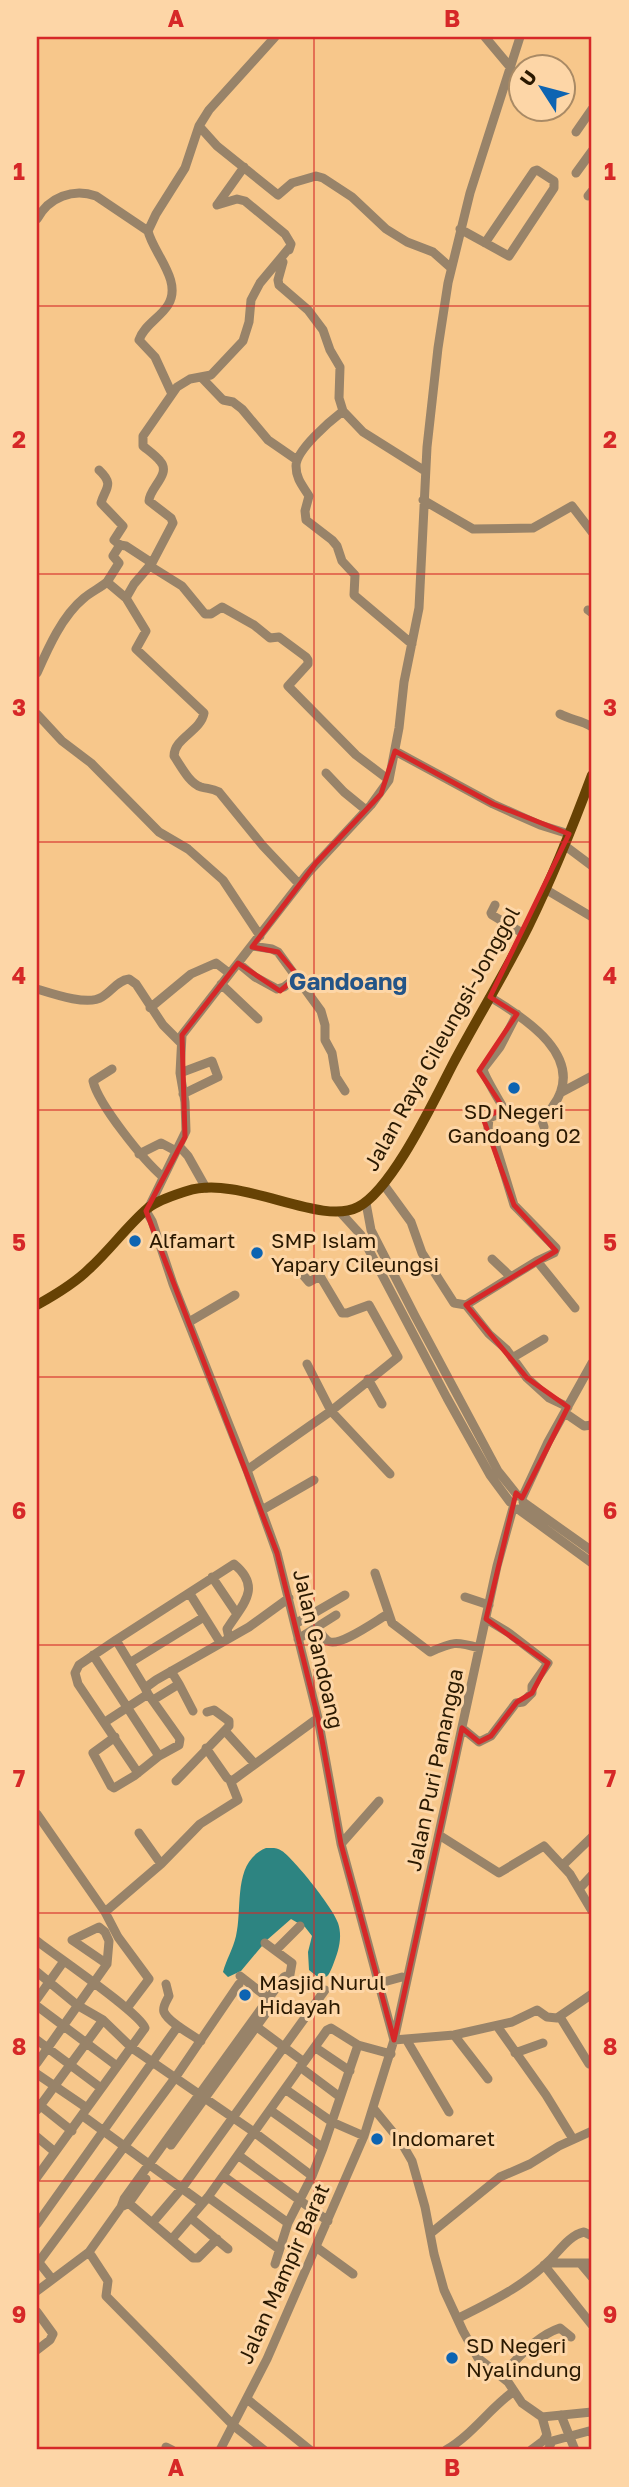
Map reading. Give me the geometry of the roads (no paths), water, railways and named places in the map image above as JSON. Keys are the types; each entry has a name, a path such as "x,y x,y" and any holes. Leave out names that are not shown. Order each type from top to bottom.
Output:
{"main road":[{"name":"Jalan Raya Cileungsi-Jonggol","path":"341,1213 366,1203 384,1185 426,1115 524,934 592,775"},
{"path":"37,1305 88,1270 148,1209 189,1190 237,1190 341,1213"}],"street":[{"path":"148,231 189,160 199,126 209,110 275,37"},
{"path":"485,37 506,62"},
{"path":"148,1209 186,1131 180,1073 182,1035 299,884 335,841 381,794 388,780 422,584 425,471 438,348 451,268 486,138 506,82"},
{"path":"576,132 589,122 592,109"},
{"path":"199,126 217,146 278,195 292,183 307,178 316,176 328,181 352,197 386,229 407,242 433,252 451,268"},
{"path":"576,173 592,150"},
{"path":"244,167 217,205 237,199 245,201 285,234 290,247 280,270 279,285 308,310 323,330 340,367 339,398 343,411 363,432 425,471"},
{"path":"460,229 485,243 509,256 554,188 555,181 537,170 534,171 485,243"},
{"path":"37,219 45,206 61,196 87,193 148,231 166,267 172,294 169,303 139,340 155,357 172,394"},
{"path":"126,598 129,590 151,565 173,520 149,501 149,495 162,476 164,467 162,462 143,446 143,436 177,387 190,379 214,372 243,341 249,322 251,300 260,283 290,247"},
{"path":"201,377 223,400 233,402 242,409 268,440 297,460"},
{"path":"343,411 326,425 297,460 299,483 309,496 305,511 306,520 337,546 342,561 355,575 352,591 357,600 412,644"},
{"path":"99,470 107,479 109,487 101,503 122,524 114,540 182,586 205,614 211,614 222,607 254,625 270,638 279,637 306,657 308,664 288,686 356,755 388,780"},
{"path":"423,500 473,529 533,528 572,506 592,532"},
{"path":"37,673 44,654 68,616 83,598 107,582 119,563 113,556 120,545"},
{"path":"107,582 126,598 146,631 136,649 204,713 198,725 176,746 174,756 193,782 219,792 299,884"},
{"path":"37,714 62,741 91,762 159,832 188,849 223,880 260,936"},
{"path":"559,714 580,720 592,727"},
{"path":"395,751 493,804 540,825 569,834"},
{"path":"326,773 366,810"},
{"path":"564,845 592,866"},
{"path":"545,889 592,917"},
{"path":"495,905 492,915 524,934"},
{"path":"252,946 278,952 321,1011 325,1040 332,1053 336,1077 345,1091"},
{"path":"150,1008 198,970 216,963 229,973"},
{"path":"238,963 277,989 285,987 297,977"},
{"path":"37,989 86,1002 98,1000 122,980 130,979 136,984 150,1008 180,1042"},
{"path":"222,984 258,1019"},
{"path":"490,997 530,1023 556,1052 561,1062 563,1076 560,1093 553,1107 541,1118 544,1127"},
{"path":"384,1185 411,1222 422,1253 450,1300 458,1305 466,1305 537,1261 554,1254 556,1248 519,1212 511,1198 488,1126 492,1116 502,1114 504,1110 483,1072 484,1066 500,1046 517,1014"},
{"path":"180,1073 212,1061 218,1077 183,1094"},
{"path":"112,1069 95,1079 93,1084 98,1095 139,1154 163,1177"},
{"path":"560,1093 592,1076"},
{"path":"139,1154 160,1143 178,1149 188,1156 205,1188"},
{"path":"366,1203 371,1230 411,1318 490,1475 517,1502 592,1563"},
{"name":"Jalan Gandoang","path":"148,1209 173,1284 262,1510 296,1624 318,1718 341,1844 394,2040 374,2109"},
{"path":"341,1213 355,1226 411,1318"},
{"path":"355,1226 369,1219"},
{"path":"492,1259 511,1277"},
{"path":"537,1261 575,1308"},
{"path":"247,1470 331,1410 398,1357 372,1308 365,1304 342,1313 320,1276 309,1282 303,1275"},
{"path":"190,1322 235,1295"},
{"path":"466,1305 527,1378 584,1426 592,1425"},
{"path":"512,1359 544,1339"},
{"name":"Jalan Puri Panangga","path":"394,2040 501,1549 517,1502 592,1363"},
{"path":"307,1364 331,1410 390,1474"},
{"path":"368,1379 382,1404"},
{"path":"262,1510 314,1480"},
{"path":"517,1502 592,1552"},
{"path":"138,1773 75,1677 79,1665 234,1564 247,1577 249,1588 228,1635"},
{"path":"375,1573 392,1623 428,1651 450,1642 479,1648"},
{"path":"212,1577 237,1614"},
{"path":"190,1594 220,1642"},
{"path":"296,1624 345,1595"},
{"path":"465,1597 489,1605"},
{"path":"149,1694 171,1671 228,1635 249,1627 289,1598"},
{"path":"317,1629 327,1641 336,1642 352,1636 388,1614"},
{"path":"298,1639 336,1615"},
{"path":"131,1662 204,1617"},
{"path":"462,1728 480,1742 491,1736 516,1703 523,1702 532,1693 532,1686 548,1663 486,1619"},
{"path":"215,1633 228,1635"},
{"path":"115,1737 93,1753 111,1786 117,1787 159,1756 179,1745 180,1739 116,1640"},
{"path":"93,1655 159,1756"},
{"path":"171,1671 193,1710"},
{"path":"105,1722 149,1694 180,1684"},
{"path":"176,1781 229,1726 229,1721 214,1710 207,1712"},
{"path":"229,1780 235,1780 318,1718"},
{"path":"225,1731 255,1764"},
{"path":"105,1912 161,1864 200,1824 239,1800 229,1780 206,1748"},
{"path":"341,1844 379,1801"},
{"path":"37,1814 149,1979 127,2008"},
{"path":"139,1833 161,1864"},
{"path":"439,1835 499,1873 541,1846 547,1848 580,1888 592,1911"},
{"path":"563,1865 592,1837"},
{"path":"580,1888 592,1875"},
{"path":"276,1950 300,1926"},
{"path":"37,2063 107,1964 109,1941 99,1927 72,1940 107,1964"},
{"path":"38,1943 127,2008 142,2021 145,2028 72,2131 38,2173"},
{"path":"37,2291 89,2252 254,2025 284,1977 289,1975 292,1963 265,1943"},
{"path":"37,1999 64,1961"},
{"path":"37,1972 77,2005 103,2020 132,2048 233,2117 312,2176"},
{"path":"380,1983 402,1977"},
{"path":"52,2279 38,2261 175,2078 240,1980 271,2000"},
{"path":"166,1984 169,1996 163,2007 164,2013 201,2041"},
{"path":"153,2222 182,2188 325,1990"},
{"path":"394,2040 454,2035 497,2026 532,2015 537,2010 552,2019 560,2017 592,1994"},
{"path":"37,2006 117,2066"},
{"path":"560,2017 590,2063"},
{"path":"72,2131 38,2106 103,2020"},
{"path":"254,2025 340,2097"},
{"path":"37,2224 178,2026"},
{"path":"497,2026 546,2095 573,2139"},
{"path":"172,2239 192,2218 327,2030 331,2028 358,2045 390,2054"},
{"path":"454,2035 488,2079"},
{"path":"406,2039 449,2112"},
{"path":"37,2040 102,2088"},
{"path":"515,2053 543,2042"},
{"path":"275,2264 288,2223 323,2148 358,2045"},
{"path":"316,2048 350,2071"},
{"path":"37,2074 55,2085 103,2130 182,2188 279,2249"},
{"path":"285,2089 332,2122 364,2136"},
{"path":"374,2109 401,2142 412,2161 431,2232 433,2254 444,2290 463,2331 478,2358 501,2375 522,2403 542,2417 547,2435 531,2450"},
{"name":"Jalan Mampir Barat","path":"220,2450 247,2399 328,2221 374,2109"},
{"path":"270,2110 323,2148"},
{"path":"431,2232 500,2177 592,2131"},
{"path":"37,2137 55,2152"},
{"path":"238,2155 328,2221"},
{"path":"223,2176 288,2223"},
{"path":"125,2203 153,2222 195,2258 217,2239"},
{"path":"192,2218 228,2249"},
{"path":"459,2318 510,2293 578,2233 584,2232 592,2236"},
{"path":"316,2247 354,2274"},
{"path":"89,2252 108,2281 106,2296 234,2426 264,2450"},
{"path":"546,2264 592,2263"},
{"path":"546,2264 592,2325"},
{"path":"582,2264 592,2277"},
{"path":"37,2312 53,2334 50,2340 37,2350"},
{"path":"501,2375 531,2346 554,2330 560,2328 571,2337"},
{"path":"446,2450 468,2434 496,2404 514,2391"},
{"path":"247,2399 310,2450"},
{"path":"542,2417 592,2412"},
{"path":"561,2414 575,2450"},
{"path":"548,2450 552,2441 589,2431 592,2433"}],"water":[{"path":"266,1848 278,1849 288,1856 335,1916 340,1934 339,1945 331,1971 325,1977 319,1978 309,1970 308,1952 312,1936 305,1927 291,1919 267,1940 241,1971 228,1977 223,1972 236,1936 243,1874 255,1855"}],"place":[{"name":"SD Negeri Gandoang 02","path":"514,1088"},
{"name":"Alfamart","path":"135,1241"},
{"name":"SMP Islam Yapary Cileungsi","path":"257,1253"},
{"name":"Masjid Nurul Hidayah","path":"245,1995"},
{"name":"Indomaret","path":"377,2139"},
{"name":"SD Negeri Nyalindung","path":"452,2358"}],"district":[{"name":"Gandoang","path":"348,982"}]}
